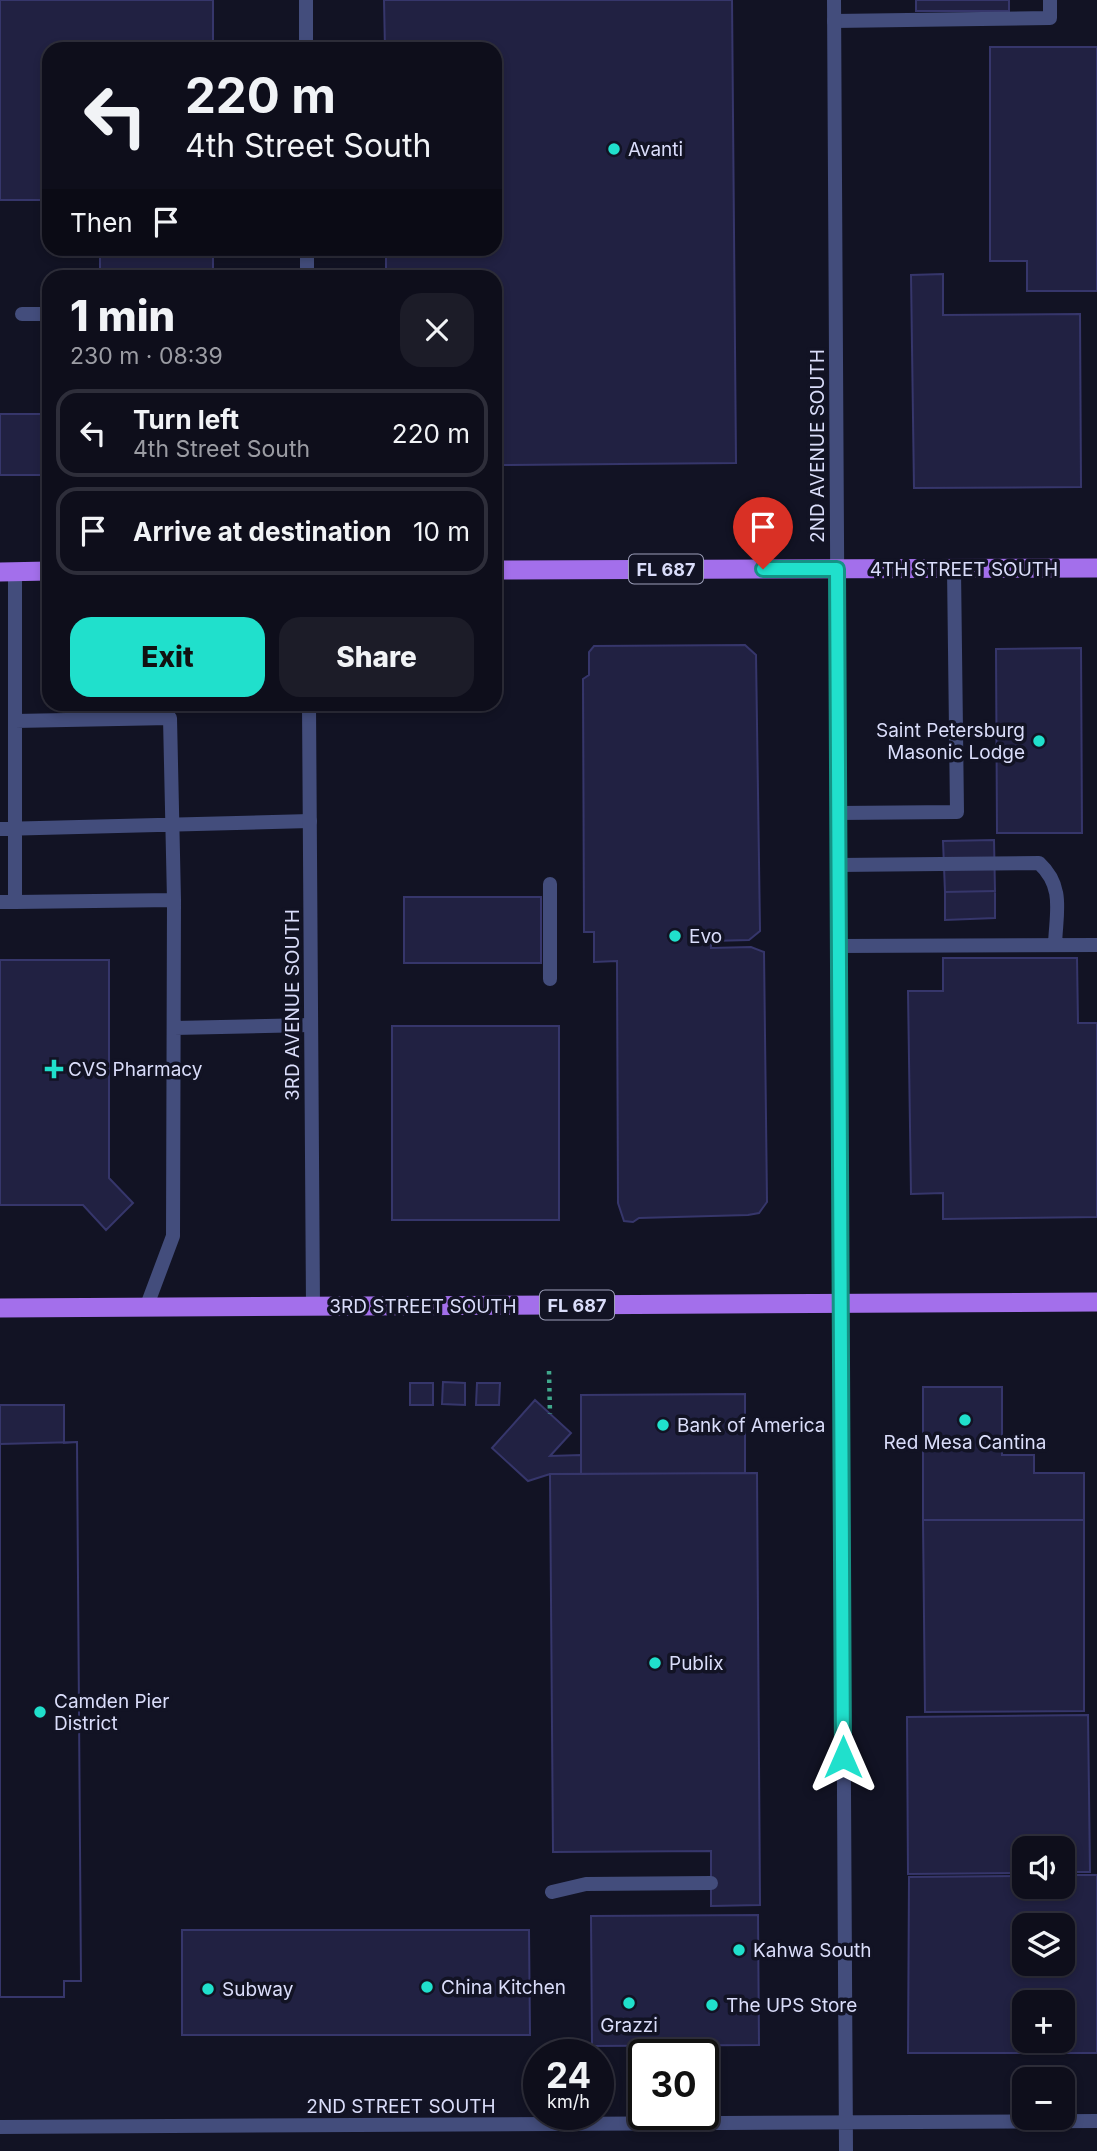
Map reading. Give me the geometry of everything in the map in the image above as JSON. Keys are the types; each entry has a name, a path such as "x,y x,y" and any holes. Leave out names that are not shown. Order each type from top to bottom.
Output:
{"main road":[{"name":"4TH STREET SOUTH","path":"502,570 1097,568"},
{"path":"8,572 42,571"},
{"name":"3RD STREET SOUTH","path":"0,1308 1097,1302"}],"street":[{"path":"306,0 306,42"},
{"name":"2ND AVENUE SOUTH","path":"834,0 846,2151"},
{"path":"834,21 1050,18 1050,0"},
{"path":"22,314 42,314"},
{"path":"838,813 957,812 954,569"},
{"path":"8,572 15,722 15,902"},
{"name":"3RD AVENUE SOUTH","path":"309,711 313,1307"},
{"path":"15,722 170,718 174,823 173,1236 146,1308"},
{"path":"0,829 310,821"},
{"path":"838,864 1039,863 1051,874 1057,886 1055,945"},
{"path":"550,884 550,979"},
{"path":"0,902 174,900"},
{"path":"839,946 1097,945"},
{"path":"174,1028 312,1025"},
{"path":"552,1892 586,1884 711,1883"},
{"name":"2ND STREET SOUTH","path":"0,2127 1097,2121"}],"path":[{"path":"549,1371 550,1414"}],"building":[{"path":"0,0 213,0 213,42 42,42 42,200 0,200"},
{"name":"Avanti","path":"384,0 732,0 736,463 502,465 502,270 386,270 386,256 502,256 502,42 385,42"},
{"path":"916,0 1009,0 1009,11 916,11"},
{"path":"990,47 1097,47 1097,291 1027,291 1027,261 990,261"},
{"path":"100,256 213,256 213,270 100,270"},
{"path":"943,274 943,315 1080,314 1081,487 914,488 911,275"},
{"path":"0,414 42,414 42,475 0,475"},
{"name":"Evo","path":"745,645 756,655 760,931 749,940 711,941 711,948 751,947 764,952 767,1202 759,1213 748,1215 639,1218 633,1222 624,1221 618,1203 617,961 594,962 594,932 584,932 583,679 589,675 589,652 594,646"},
{"name":"Saint Petersburg Masonic Lodge","path":"1081,648 1082,833 997,833 996,649"},
{"path":"994,840 995,891 945,892 943,841"},
{"path":"995,891 995,918 945,920 945,892"},
{"path":"404,897 541,897 541,963 404,963"},
{"path":"943,958 1077,958 1078,1023 1097,1023 1097,1217 943,1219 943,1193 911,1194 908,991 943,991"},
{"name":"CVS Pharmacy","path":"0,960 109,960 109,1178 133,1203 106,1230 83,1205 0,1205"},
{"path":"392,1026 559,1026 559,1220 392,1220"},
{"path":"443,1382 465,1383 465,1405 442,1404"},
{"path":"410,1383 433,1383 433,1405 410,1405"},
{"path":"477,1383 500,1383 499,1405 476,1405"},
{"path":"923,1387 1002,1387 1002,1455 1034,1455 1034,1473 1084,1473 1084,1520 923,1520"},
{"name":"Bank of America","path":"745,1394 745,1473 581,1474 581,1395"},
{"path":"535,1400 571,1433 550,1456 581,1455 581,1474 550,1474 528,1481 492,1448"},
{"name":"Camden Pier District","path":"0,1405 64,1405 64,1443 77,1442 81,1981 64,1981 64,1997 0,1997"},
{"name":"Camden Pier District","path":"77,1442 81,1981 64,1981 64,1997 0,1997 0,1444"},
{"name":"Publix","path":"757,1473 760,1905 711,1906 711,1851 553,1852 550,1474"},
{"path":"923,1520 1084,1520 1084,1711 925,1712"},
{"path":"1088,1715 1090,1872 1075,1872 1075,1836 1012,1836 1012,1873 908,1874 907,1717"},
{"path":"1075,1875 1097,1875 1097,2053 1075,2053 1075,1990 1012,1990 1012,2053 908,2053 909,1877 1012,1876 1012,1899 1075,1899"},
{"path":"758,1915 759,2045 719,2045 719,2039 628,2039 628,2046 614,2046 614,2039 592,2039 591,1916"},
{"path":"182,1930 529,1930 530,2035 182,2035"}],"place":[{"name":"Avanti","path":"614,149"},
{"name":"Saint Petersburg Masonic Lodge","path":"1039,741"},
{"name":"Evo","path":"675,936"},
{"name":"CVS Pharmacy","path":"54,1069"},
{"name":"Red Mesa Cantina","path":"965,1420"},
{"name":"Bank of America","path":"663,1425"},
{"name":"Publix","path":"655,1663"},
{"name":"Camden Pier District","path":"40,1712"},
{"name":"Kahwa South","path":"739,1950"},
{"name":"China Kitchen","path":"427,1987"},
{"name":"Subway","path":"208,1989"},
{"name":"Grazzi","path":"629,2003"},
{"name":"The UPS Store","path":"712,2005"}],"route":[{"path":"763,569 837,569 843,1757"}]}
